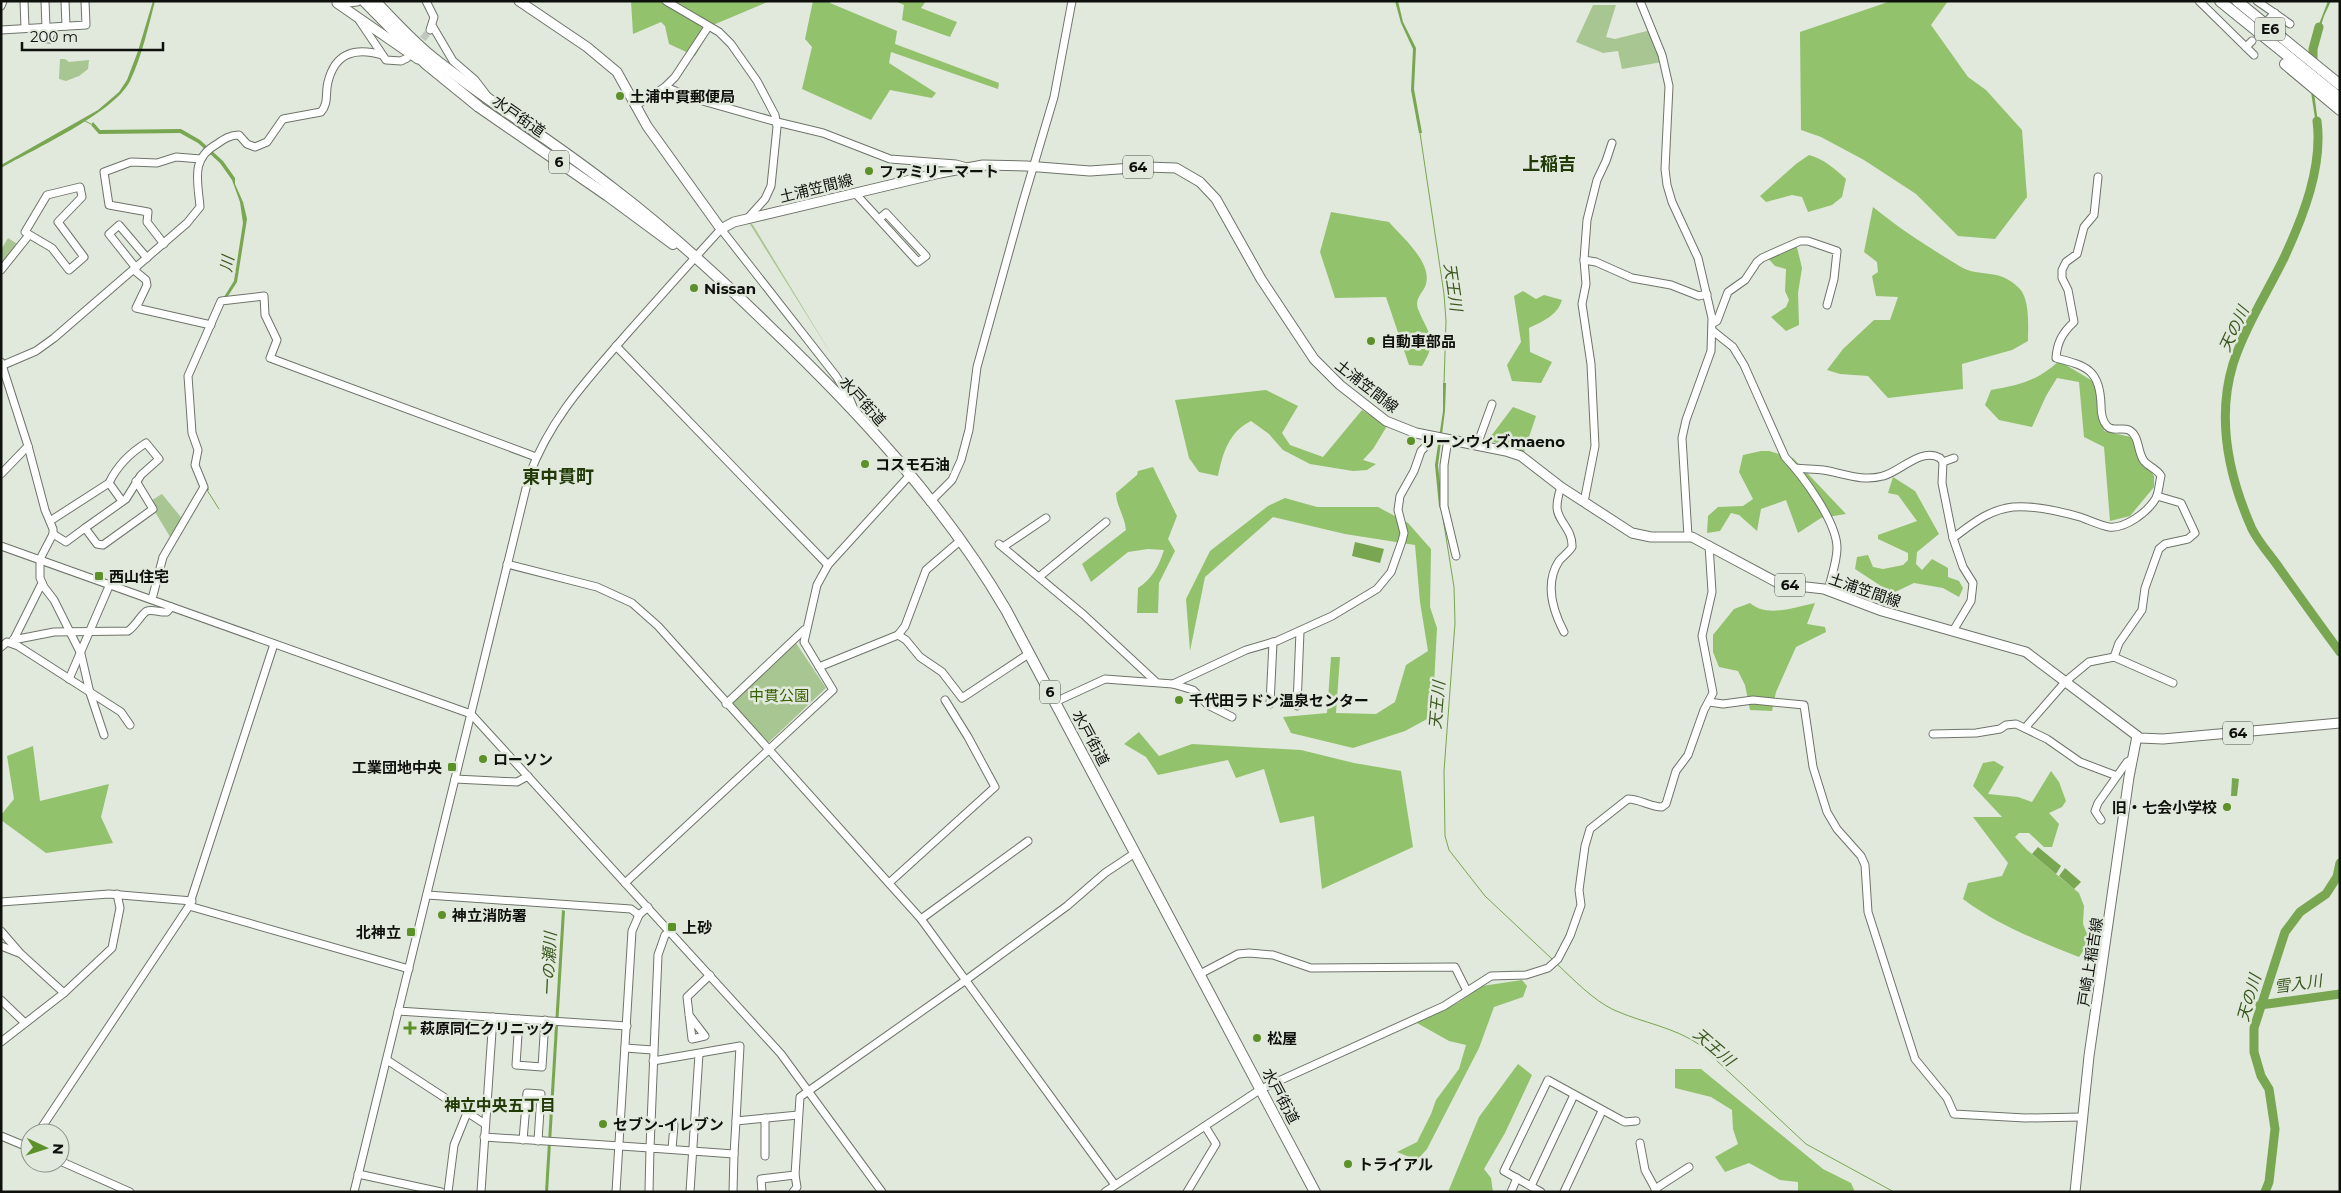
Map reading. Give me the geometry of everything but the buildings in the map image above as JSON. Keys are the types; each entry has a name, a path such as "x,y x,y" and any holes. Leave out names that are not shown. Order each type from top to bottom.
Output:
{"highway":[{"name":"水戸街道","path":"364,1 425,63 479,107 608,196 682,251 695,256"},
{"name":"水戸街道","path":"375,1 430,56 613,188 686,246 789,345 854,412 910,475 993,587 1030,653 1315,1192"},
{"name":"E6","path":"2220,1 2253,36 2326,93 2340,98"},
{"name":"E6","path":"2237,1 2340,85"},
{"path":"2326,93 2340,110"}],"main road":[{"path":"336,2 348,4 357,1"},
{"path":"519,1 611,65 663,149 721,229"},
{"path":"336,2 406,52 425,63"},
{"name":"土浦笠間線","path":"721,229 747,219 967,167 993,164 1090,171 1159,166 1176,168 1195,178 1207,188 1222,208 1261,279 1299,338 1326,372 1386,421 1410,431 1521,456 1561,487 1625,529 1638,534 1658,538 1688,536 1709,545 1775,582 1828,591 1882,611 2026,652 2137,736"},
{"name":"64","path":"2137,736 2145,739 2163,739 2340,723"},
{"name":"戸崎上稲吉線","path":"2075,1192 2082,1116 2132,760 2137,736"}],"street":[{"path":"1,6 3,1"},
{"path":"24,1 25,28"},
{"path":"45,1 46,27"},
{"path":"65,1 66,26"},
{"path":"1,30 86,25 85,1"},
{"path":"426,1 434,17 432,29 453,61 475,80 490,101"},
{"path":"666,1 719,32 732,44 757,81 777,122 771,186 765,199 747,219"},
{"path":"930,502 952,480 961,460 969,430 977,367 1054,97 1072,1"},
{"path":"1640,1 1662,55 1669,86 1666,185 1698,258 1713,323 1708,362 1686,420 1682,438 1688,536"},
{"path":"2199,1 2254,55"},
{"path":"2257,1 2272,16 2290,24"},
{"path":"355,14 382,55 393,62 407,58"},
{"path":"635,106 665,87 675,77 708,27"},
{"path":"2246,47 2253,36"},
{"path":"104,735 80,654 54,600 42,584 40,559 53,534 2,364 18,360 42,347 164,244 199,210 197,186 201,159 210,147 228,137 239,135 247,144 255,147 267,142 283,119 318,114 326,105 328,82 342,56 350,52 382,55"},
{"path":"665,87 699,100 823,133 890,159 956,164 967,167"},
{"path":"1584,502 1595,446 1591,364 1582,304 1586,284 1584,260 1587,220 1597,180 1612,143"},
{"path":"164,244 147,222 148,212 109,205 104,172 131,162 157,164 176,157 201,159"},
{"path":"1953,538 1987,513 2013,507 2029,506 2068,514 2110,527 2120,526 2129,522 2151,505 2157,496 2161,476 2144,460 2133,434 2127,429 2109,429 2106,425 2101,412 2100,388 2096,377 2078,364 2056,358 2060,340 2074,322 2068,290 2062,278 2062,270 2066,262 2077,254 2084,227 2094,215 2098,177"},
{"path":"80,187 82,197 58,222 84,257 69,270 52,248 29,235 25,232 47,195 80,187"},
{"path":"856,193 879,219 918,262 926,256 886,213 879,219"},
{"path":"147,258 119,225 109,234 135,269 146,280 147,285 136,308 211,325"},
{"path":"354,1192 529,476 544,439 565,407 616,346 721,229 836,376 849,397 854,412"},
{"path":"1,270 29,235"},
{"path":"1713,323 1717,322 1728,292 1745,280 1757,262 1800,241 1808,241 1837,251 1834,279 1827,305"},
{"path":"1584,260 1596,262 1632,278 1671,285 1699,296 1707,294"},
{"path":"152,599 163,557 204,487 195,465 198,450 192,433 188,376 222,301 264,296 265,316 277,340 270,358 276,361 536,457"},
{"path":"1713,331 1733,347 1744,365 1785,457 1796,468 1820,503 1835,535 1837,549 1828,591"},
{"path":"616,346 828,565"},
{"path":"1477,445 1492,404"},
{"path":"1173,684 1246,650 1300,631 1332,616 1377,589 1391,572 1398,558 1404,532 1398,515 1400,496 1414,471 1421,451 1430,442 1440,438 1444,465 1444,506 1456,556"},
{"path":"50,521 109,483 113,473 124,459 146,443 159,459 136,481 122,501 66,542 53,534"},
{"path":"1,474 28,446"},
{"path":"1796,468 1823,470 1854,477 1870,478 1884,476 1922,456 1936,456 1943,462"},
{"path":"1943,462 1954,458"},
{"path":"1943,462 1942,483 1953,538 1963,567 1973,583 1970,601 1953,631"},
{"path":"625,883 833,690 804,642 817,585 828,565 910,475"},
{"path":"85,528 97,544 103,545 153,509 136,481"},
{"path":"109,483 122,501"},
{"path":"1561,487 1557,508 1571,534 1572,547 1559,561 1553,576 1552,595 1554,615 1564,632"},
{"path":"2114,658 2119,643 2142,610 2145,588 2159,549 2165,544 2188,539 2195,533 2181,503 2157,496"},
{"path":"1046,518 1001,545 1084,615 1155,681"},
{"path":"1039,577 1106,522"},
{"path":"819,667 898,635 905,626 926,570 960,540"},
{"path":"1105,1192 1261,1090 1444,1006 1491,976 1536,974 1556,961 1570,936 1581,905 1579,890 1585,846 1590,829 1628,799 1637,799 1657,807 1662,807 1666,804 1676,771 1688,755 1709,702 1713,686 1702,629 1712,592 1709,545"},
{"path":"1,546 471,714 781,1054 810,1091 882,1192"},
{"path":"507,564 597,587 632,603 658,626 921,919 1115,1185"},
{"path":"7,642 42,584"},
{"path":"69,679 91,632 110,584"},
{"path":"7,642 38,634 128,631 134,627 144,612 148,610 167,612 172,607"},
{"path":"726,704 806,629"},
{"path":"1297,706 1300,631"},
{"path":"898,635 906,640 920,658 942,672 962,698 1030,653"},
{"path":"7,642 121,712 130,725"},
{"path":"1270,704 1273,642"},
{"path":"45,1123 191,904 274,644"},
{"path":"2025,728 2066,682 2089,662 2114,658 2173,683"},
{"path":"1055,702 1104,680 1155,681 1193,690 1208,705 1232,717"},
{"path":"889,884 995,787 968,737 945,700"},
{"path":"1709,702 1723,704 1753,700 1804,705 1813,767 1827,812 1837,829 1861,856 1865,865 1868,912 1915,1060 1947,1098 1954,1114 2025,1118 2082,1116"},
{"path":"1933,734 1976,734 2000,729 2010,724 2025,728 2047,739 2080,762 2117,776"},
{"path":"2101,820 2095,811 2098,803 2127,762 2132,760"},
{"path":"455,779 517,782 528,776"},
{"path":"921,919 1028,841"},
{"path":"793,1192 797,1187 795,1175 800,1097 966,980 1067,906 1105,873 1135,853"},
{"path":"1,1042 64,993 112,948 120,908 117,894"},
{"path":"1,902 117,894 191,904 409,969"},
{"path":"427,895 631,909 639,915"},
{"path":"616,1192 632,931 639,915 648,907"},
{"path":"1,931 20,953 64,993"},
{"path":"649,1192 658,955 665,935 670,931"},
{"path":"1,946 20,953"},
{"path":"1200,974 1238,954 1249,953 1273,955 1311,968 1455,967 1467,991"},
{"path":"689,1015 687,997 710,975"},
{"path":"1,1000 25,1023"},
{"path":"398,1011 627,1026"},
{"path":"481,1192 493,1017"},
{"path":"519,1019 516,1065 542,1067 545,1020"},
{"path":"653,1061 740,1046 733,1192"},
{"path":"625,1048 653,1050"},
{"path":"690,1192 699,1054"},
{"path":"387,1060 485,1124"},
{"path":"1542,1192 1504,1171 1548,1080 1625,1122 1636,1121"},
{"path":"523,1140 527,1092 541,1094 538,1140"},
{"path":"1531,1186 1574,1095"},
{"path":"1564,1192 1602,1111"},
{"path":"448,1192 454,1145 467,1112"},
{"path":"736,1121 798,1116"},
{"path":"765,1118 765,1156"},
{"path":"672,1149 674,1125"},
{"path":"1187,1192 1216,1144 1205,1126"},
{"path":"1,1136 20,1143"},
{"path":"484,1137 734,1154"},
{"path":"1640,1143 1645,1170 1656,1190 1689,1167"},
{"path":"70,1165 129,1192"},
{"path":"358,1174 441,1192"},
{"path":"762,1192 761,1179 795,1175"},
{"path":"1511,1192 1518,1178"}],"green space":[{"path":"1593,5 1616,5 1606,37 1615,39 1651,30 1662,62 1622,69 1618,51 1603,53 1576,42"},
{"path":"60,59 65,59 69,62 89,60 88,69 79,76 66,81 59,79"},
{"path":"748,221 753,225 833,357"},
{"path":"8,238 19,245 1,269 1,250"},
{"path":"162,494 184,521 172,540 149,502"},
{"name":"中貫公園","path":"796,643 826,688 768,743 731,703"}],"shaded area":[{"path":"153,1 155,1 138,62 130,81 121,93 91,118 1,168 1,165 98,110 119,92 127,80 138,51"},
{"path":"631,1 770,1 713,25 695,56 669,44 665,26 661,22 633,34"},
{"path":"813,1 830,1 830,3 897,31 895,44 999,83 998,89 891,52 889,63 936,93 932,98 890,90 871,120 802,89 812,47 805,39"},
{"path":"895,1 926,1 921,8 957,22 950,37 902,20 904,5"},
{"path":"1395,1 1398,1 1403,22 1416,48 1414,89 1422,133 1419,133 1411,90 1413,49 1401,23"},
{"path":"1891,1 1948,1 1931,25 1968,77 1986,90 2022,130 2027,197 1995,239 1958,236 1916,194 1864,160 1821,137 1801,130 1800,32"},
{"path":"2328,1 2331,1 2317,38 2314,37"},
{"path":"2312,48 2314,49 2314,92 2319,131 2317,131 2311,92"},
{"name":"川","path":"93,122 100,130 181,129 200,140 223,161 235,178 235,184 243,202 247,219 237,282 221,307 190,375 195,428 200,448 198,466 209,490 206,491 204,481 196,468 189,375 224,297 234,281 243,223 240,202 232,180 220,163 198,143 180,133 99,134 91,125"},
{"path":"1809,155 1824,161 1846,179 1842,197 1832,205 1808,212 1802,197 1792,195 1766,202 1760,196 1796,164"},
{"path":"1873,207 1927,246 1961,267 1975,272 1997,275 2012,282 2020,289 2025,300 2028,314 2028,341 2012,350 1962,364 1963,389 1888,398 1868,376 1840,374 1827,370 1843,349 1874,320 1890,320 1898,297 1876,296 1872,276 1878,272 1877,262 1864,252"},
{"path":"1331,212 1389,222 1415,250 1425,267 1427,276 1425,287 1417,302 1431,343 1422,366 1409,365 1386,297 1335,298 1320,252"},
{"path":"1795,239 1802,268 1798,293 1799,325 1786,331 1771,317 1786,307 1789,300 1785,291 1786,269 1775,266 1766,256"},
{"path":"1523,291 1536,299 1544,295 1562,300 1560,306 1553,314 1529,328 1530,352 1552,362 1541,383 1512,381 1507,365 1521,342 1514,296"},
{"path":"2059,361 2096,383 2104,431 2131,437 2154,476 2154,487 2130,516 2110,521 2104,447 2084,437 2079,382 2057,378 2046,396 2032,427 1999,420 1985,405 1991,390 2028,381 2051,368"},
{"path":"1443,383 1446,383 1445,411 1438,465 1443,512 1439,506 1435,465 1443,411"},
{"path":"1266,390 1298,406 1282,433 1290,445 1323,457 1362,410 1387,426 1373,449 1363,460 1376,464 1367,470 1353,471 1310,464 1283,450 1269,434 1251,421 1232,437 1222,459 1218,476 1199,472 1189,458 1175,400"},
{"path":"1513,407 1536,416 1524,452 1488,440"},
{"path":"1769,451 1793,458 1846,514 1821,518 1798,533 1786,500 1761,509 1757,531 1739,515 1731,513 1720,531 1707,533 1708,516 1718,507 1743,506 1753,499 1739,472 1743,455"},
{"path":"1153,467 1177,516 1168,539 1175,551 1159,583 1158,613 1137,613 1138,588 1154,572 1164,550 1148,549 1128,552 1091,582 1082,564 1126,530 1116,493 1137,475 1138,471"},
{"path":"1893,477 1915,491 1939,534 1917,552 1916,564 1922,570 1932,559 1948,568 1948,577 1959,581 1963,588 1959,597 1943,588 1914,583 1895,592 1884,588 1855,569 1857,557 1868,555 1873,567 1883,569 1903,565 1908,560 1908,553 1878,539 1878,535 1917,521 1898,495 1888,493"},
{"path":"1285,498 1317,507 1378,507 1408,523 1431,549 1430,607 1437,628 1433,704 1429,718 1405,731 1353,748 1291,733 1283,717 1327,713 1331,657 1340,657 1336,713 1376,714 1395,702 1406,665 1428,651 1420,602 1415,545 1345,534 1273,517 1205,577 1190,651 1186,599 1210,551 1268,506"},
{"path":"1355,542 1384,549 1380,563 1352,556"},
{"path":"1750,603 1765,610 1773,611 1815,603 1807,624 1825,627 1826,632 1796,647 1776,692 1772,711 1750,710 1745,685 1738,671 1719,667 1713,652 1713,635 1734,609"},
{"path":"1139,732 1159,756 1192,744 1301,750 1354,763 1401,771 1413,847 1322,889 1314,816 1280,823 1264,769 1236,778 1228,760 1158,775 1146,757 1124,744"},
{"path":"33,746 40,801 109,784 101,817 113,843 46,853 1,820 1,815 14,799 7,756"},
{"path":"1994,761 2004,767 1988,794 2018,797 2032,802 2051,771 2059,782 2066,801 2062,807 2049,813 2059,824 2052,847 2044,847 2029,833 2019,833 2015,837 2027,850 2079,893 2084,906 2083,924 2090,941 2079,957 2004,925 1963,899 1968,883 2002,876 2008,863 1973,817 2002,817 1973,786 1983,763"},
{"path":"2232,778 2239,779 2237,796 2231,796"},
{"path":"2038,847 2061,866 2056,874 2032,854"},
{"path":"2065,868 2081,882 2074,889 2059,876"},
{"name":"一の瀬川","path":"562,910 565,911 548,1192 545,1192"},
{"path":"1522,980 1527,986 1523,997 1494,1007 1479,1048 1427,1149 1417,1160 1397,1152 1417,1142 1436,1100 1459,1069 1466,1045 1449,1041 1417,1023 1459,1002 1482,986"},
{"path":"1518,1064 1532,1075 1505,1133 1484,1169 1491,1178 1493,1192 1448,1192 1479,1117"},
{"path":"1675,1069 1701,1069 1823,1169 1851,1183 1855,1192 1798,1192 1798,1182 1780,1180 1749,1163 1725,1172 1715,1157 1738,1144 1733,1129 1732,1110 1711,1097 1675,1088"}],"waterway":[{"name":"天の川","path":"2313,60 2313,49 2319,27"},
{"name":"川","path":"85,121 91,124"},
{"name":"天の川","path":"2317,121 2317,156 2310,191 2291,242 2238,350 2228,385 2225,427 2231,469 2252,529 2340,652"},
{"name":"天王川","path":"1420,133 1444,294 1446,321 1444,384"},
{"name":"川","path":"207,490 219,509"},
{"name":"天王川","path":"1442,512 1454,587 1455,623 1444,771 1445,836 1449,850 1485,896 1552,959"},
{"name":"天の川","path":"2265,1192 2269,1182 2275,1129 2269,1089 2261,1076 2254,1052 2254,1028 2285,932 2300,912 2326,894 2337,877 2340,863"},
{"name":"天王川","path":"1557,964 1606,1006 1669,1029 1700,1045 1806,1144 1894,1192"},
{"name":"雪入川","path":"2260,1005 2340,994"}],"tunnel":[{"path":"416,47 430,30"}],"place":[{"name":"土浦中貫郵便局","path":"620,96"},
{"name":"ファミリーマート","path":"869,171"},
{"name":"Nissan","path":"694,288"},
{"name":"自動車部品","path":"1371,341"},
{"name":"リーンウィズmaeno","path":"1411,441"},
{"name":"コスモ石油","path":"865,464"},
{"name":"西山住宅","path":"99,576"},
{"name":"千代田ラドン温泉センター","path":"1179,700"},
{"name":"ローソン","path":"483,759"},
{"name":"工業団地中央","path":"452,767"},
{"name":"旧・七会小学校","path":"2227,807"},
{"name":"神立消防署","path":"442,915"},
{"name":"上砂","path":"672,927"},
{"name":"北神立","path":"411,932"},
{"name":"萩原同仁クリニック","path":"410,1028"},
{"name":"松屋","path":"1257,1038"},
{"name":"セブン-イレブン","path":"603,1124"},
{"name":"トライアル","path":"1348,1164"}],"district":[{"name":"上稲吉","path":"1549,164"},
{"name":"東中貫町","path":"558,477"},
{"name":"神立中央五丁目","path":"500,1105"}]}
